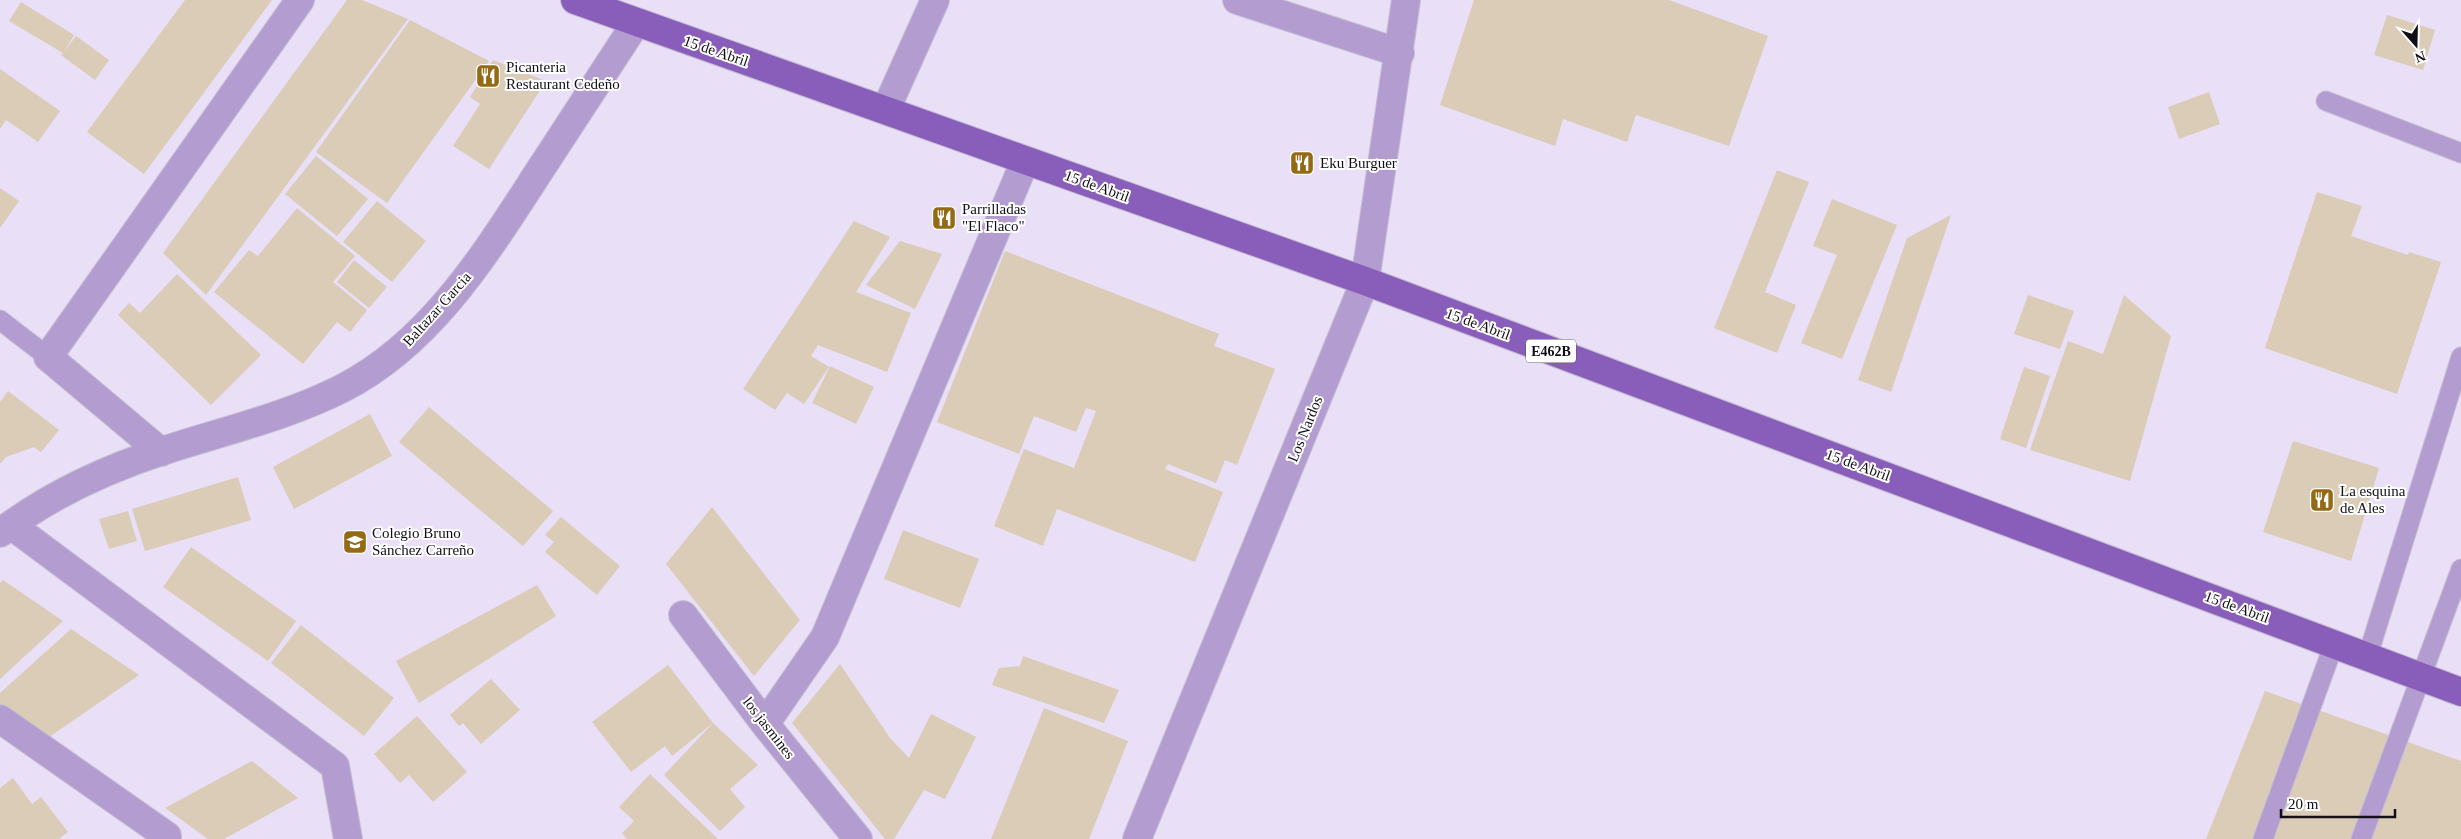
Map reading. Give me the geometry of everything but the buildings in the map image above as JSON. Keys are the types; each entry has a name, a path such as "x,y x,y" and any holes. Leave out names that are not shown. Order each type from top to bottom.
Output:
{"main road":[{"name":"15 de Abril","path":"575,0 614,7 636,23 886,109 1025,161 1365,281 2334,644 2368,655 2461,692"}],"street":[{"path":"161,452 48,357 300,0"},
{"path":"886,109 936,0"},
{"path":"1237,0 1400,53"},
{"name":"Los Nardos","path":"1137,839 1365,281 1400,53 1406,0"},
{"name":"Baltazar Garcia","path":"5,529 50,498 99,476 161,452 300,407 344,388 399,351 444,306 487,251 636,23"},
{"path":"765,724 825,637 1025,161"},
{"path":"5,529 335,766 348,839"},
{"name":"los jasmines","path":"683,615 765,724 858,839"},
{"path":"0,719 167,836"}],"lane":[{"path":"2326,101 2461,153"},
{"path":"0,320 48,357"},
{"path":"2368,655 2461,357"},
{"path":"2362,839 2423,678 2461,569"},
{"path":"2262,839 2334,644"}],"place":[{"name":"Picanteria Restaurant Cedeño","path":"488,76"},
{"name":"Eku Burguer","path":"1302,163"},
{"name":"Parrilladas \"El Flaco\"","path":"944,218"},
{"name":"La esquina de Ales","path":"2322,500"},
{"name":"Colegio Bruno Sánchez Carreño","path":"355,542"}]}
